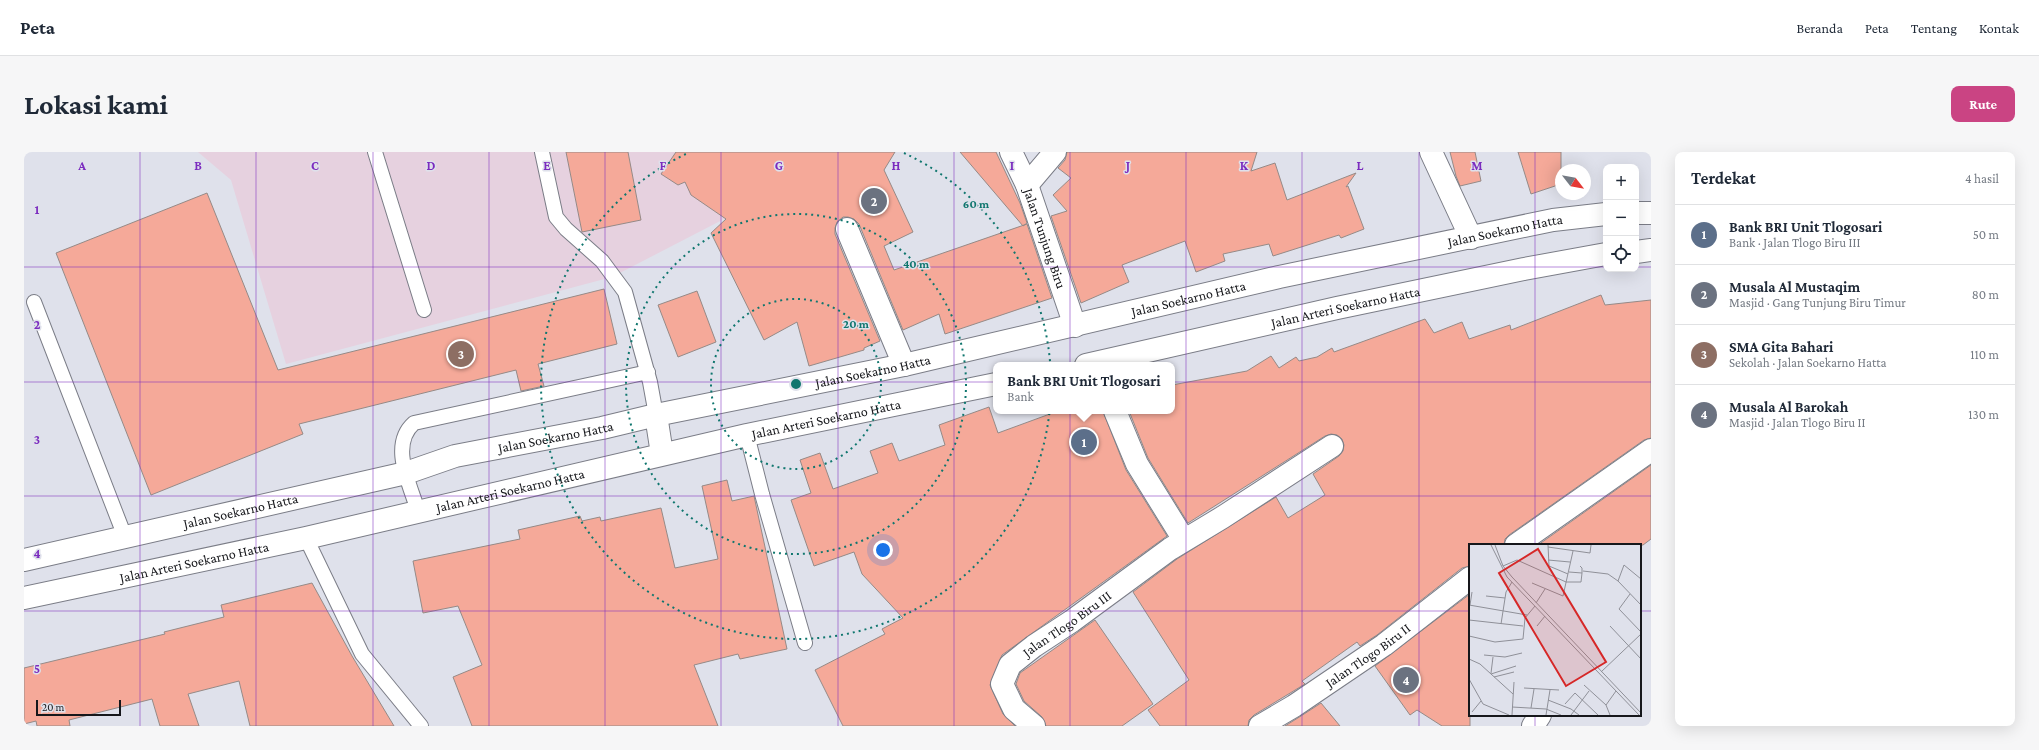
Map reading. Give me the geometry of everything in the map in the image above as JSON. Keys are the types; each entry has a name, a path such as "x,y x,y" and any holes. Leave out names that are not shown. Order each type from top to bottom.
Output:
{"main road":[{"name":"Jalan Tunjung Biru","path":"1011,152 1027,185 1075,326"},
{"path":"1027,185 1055,152"},
{"path":"1431,152 1471,238"},
{"path":"1639,213 1651,213"},
{"name":"Jalan Soekarno Hatta","path":"24,560 406,473 455,456 602,428 656,415 904,365 1279,277 1553,220 1603,214"},
{"path":"847,229 904,365"},
{"path":"1639,252 1651,250"},
{"name":"Jalan Arteri Soekarno Hatta","path":"1101,362 1337,308 1524,269 1603,255"},
{"name":"Jalan Arteri Soekarno Hatta","path":"24,598 306,538 747,435 993,385"},
{"path":"1115,414 1137,464 1184,540"},
{"path":"656,415 662,454"},
{"name":"Jalan Tlogo Biru III","path":"1034,726 1014,709 1002,684 1010,665 1170,548 1332,446"},
{"path":"1517,544 1651,450"},
{"name":"Jalan Tlogo Biru II","path":"1260,726 1294,706 1384,645 1469,579"},
{"path":"1533,726 1539,716"}],"lane":[{"path":"375,152 424,310"},
{"path":"542,152 556,217 566,229 602,261 625,292 648,372 656,415"},
{"path":"34,302 125,537"},
{"path":"418,511 406,473 401,447 406,430 414,423 648,372"},
{"path":"747,435 762,494 805,643"},
{"path":"306,538 362,654 421,726"}],"shaded area":[{"path":"198,152 823,152 726,218 612,277 286,364 231,180"}],"building":[{"path":"566,152 628,152 641,220 582,232"},
{"path":"676,152 895,152 884,170 913,232 884,246 894,270 1027,224 1052,298 945,334 939,314 903,330 859,224 854,219 843,217 837,222 835,234 880,341 864,348 864,350 809,366 797,322 764,340 711,233 726,219 691,195 685,182 678,185 661,174"},
{"path":"960,152 996,152 1020,203 1027,223 1023,226"},
{"path":"1067,152 1257,152 1251,171 1275,163 1287,200 1356,173 1346,187 1348,186 1364,229 1341,238 1339,235 1273,256 1269,244 1223,254 1225,261 1196,272 1185,241 1122,265 1129,282 1081,303 1051,216 1067,211 1053,195 1071,178 1058,168 1065,160"},
{"path":"1450,152 1475,152 1481,181 1460,186"},
{"path":"1518,152 1561,152 1561,164 1555,164 1555,186 1531,194"},
{"path":"207,193 278,370 604,289 617,344 538,364 544,386 521,391 516,370 299,424 303,434 151,495 56,253"},
{"path":"697,291 716,342 678,357 658,305"},
{"path":"1601,295 1605,305 1651,300 1651,438 1644,440 1509,535 1505,539 1504,544 1469,544 1469,566 1462,568 1377,635 1360,646 1357,642 1302,681 1305,684 1254,715 1249,720 1248,726 1160,726 1148,710 1189,680 1133,592 1177,559 1276,497 1288,518 1325,495 1313,474 1339,456 1343,451 1344,445 1342,439 1337,435 1331,434 1325,436 1188,523 1148,458 1130,414 1175,414 1175,384 1247,371 1271,356 1279,368 1296,357 1299,361 1317,357 1332,348 1334,352 1425,319 1434,333 1462,322 1469,339 1510,325 1511,330"},
{"path":"989,407 998,433 1050,414 1104,414 1126,470 1167,536 1002,655 990,685 1003,714 1015,726 843,726 815,670 885,634 882,629 903,618 862,574 854,552 814,566 791,500 811,493 800,460 820,453 833,489 878,473 870,451 892,443 899,461 945,445 939,425"},
{"path":"1651,465 1651,539 1643,545 1539,544"},
{"path":"727,480 732,501 754,496 787,649 740,659 738,654 694,665 718,726 472,726 453,677 482,665 458,606 423,613 413,561 520,539 518,530 580,516 582,521 600,517 601,521 661,508 675,568 718,559 702,486"},
{"path":"312,583 352,656 394,726 250,726 239,681 188,694 199,726 160,726 152,699 69,720 70,726 37,726 36,721 24,724 24,668 165,634 164,632 224,617 221,605"},
{"path":"1469,595 1470,726 1442,726 1417,710 1410,715 1375,666"},
{"path":"1095,620 1153,704 1122,726 1046,726 1042,717 1024,701 1016,684 1020,673"},
{"path":"1321,703 1340,726 1285,726 1301,716"}],"place":[{"name":"Musala Al Mustaqim","path":"874,201"},
{"name":"SMA Gita Bahari","path":"461,354"},
{"name":"Bank BRI Unit Tlogosari","path":"1084,442"},
{"name":"Musala Al Barokah","path":"1406,680"}]}
